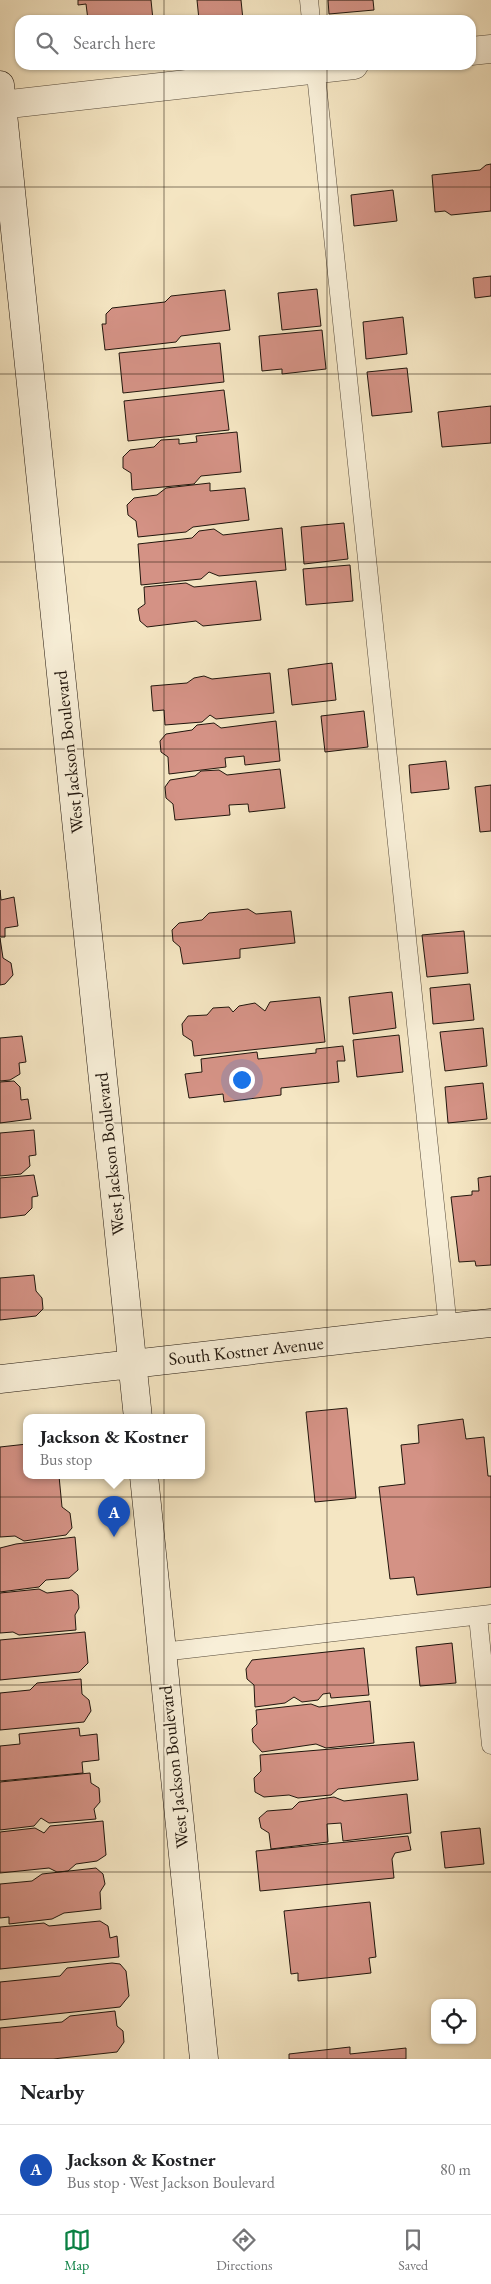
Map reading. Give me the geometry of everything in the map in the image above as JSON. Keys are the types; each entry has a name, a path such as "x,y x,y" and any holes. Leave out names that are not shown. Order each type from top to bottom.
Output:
{"street":[{"path":"476,50 491,49"},
{"path":"1,98 286,70"},
{"name":"West Jackson Boulevard","path":"1,98 138,1414"},
{"name":"South Kostner Avenue","path":"0,1379 491,1323"},
{"name":"West Jackson Boulevard","path":"144,1479 204,2059"}],"lane":[{"path":"308,0 310,15"},
{"path":"316,70 448,1328"},
{"path":"162,1652 484,1615 491,1745"}],"building":[{"path":"78,0 151,0 152,15 87,15 86,4 78,5"},
{"path":"197,0 241,0 242,15 198,15"},
{"path":"328,0 373,0 374,10 329,14"},
{"path":"491,164 491,211 451,215 445,211 435,212 432,175 480,170 486,165"},
{"path":"393,190 397,221 354,226 351,195"},
{"path":"491,276 491,296 475,298 473,278"},
{"path":"317,289 321,326 282,330 278,293"},
{"path":"225,290 230,330 181,336 176,342 105,350 102,324 106,324 106,314 112,308 165,302 171,296"},
{"path":"403,317 407,354 366,359 363,322"},
{"path":"322,330 326,369 282,374 282,369 262,371 259,336"},
{"path":"220,343 224,382 123,393 119,353"},
{"path":"407,368 412,412 372,416 367,372"},
{"path":"224,390 229,430 128,441 124,401"},
{"path":"491,406 491,443 442,447 438,412"},
{"path":"237,432 241,472 201,476 194,484 132,490 131,473 123,468 123,457 130,450 154,447 161,440 179,439 179,444 197,442 196,436"},
{"path":"210,483 210,491 245,488 249,520 193,527 186,532 138,537 136,521 128,515 127,505 134,498 157,495 166,488"},
{"path":"344,523 348,559 304,564 301,527"},
{"path":"282,528 286,570 219,576 209,572 201,579 141,585 138,544 192,538 199,531 214,529 223,535"},
{"path":"350,565 353,601 306,605 303,569"},
{"path":"256,581 261,620 203,626 196,621 147,627 140,621 138,609 145,604 144,587 186,583 194,587"},
{"path":"332,663 336,700 292,705 288,669"},
{"path":"270,673 274,713 216,719 210,715 202,722 165,725 164,710 153,711 151,686 187,683 194,678 204,676 212,679"},
{"path":"364,711 368,747 325,752 321,716"},
{"path":"276,721 280,761 245,765 244,756 225,758 226,767 169,774 168,757 161,752 160,741 166,734 192,730 197,725 214,723 221,728"},
{"path":"446,761 449,789 411,793 409,765"},
{"path":"280,769 285,808 249,812 248,804 229,805 230,815 175,820 173,804 166,798 165,787 170,780 195,776 201,771 219,770 227,775"},
{"path":"491,785 491,831 480,832 475,787"},
{"path":"0,890 1,900 14,897 18,926 5,928 5,937 0,937"},
{"path":"248,909 256,914 291,911 295,943 240,949 240,958 183,964 180,947 173,941 172,930 179,923 202,920 209,913"},
{"path":"464,931 468,973 427,977 422,935"},
{"path":"0,938 3,958 11,963 13,975 5,984 0,985"},
{"path":"470,984 474,1020 433,1024 430,988"},
{"path":"392,992 396,1028 353,1034 349,997"},
{"path":"320,997 325,1042 194,1056 192,1041 183,1035 182,1024 188,1016 207,1015 213,1008 229,1007 233,1012 239,1006 255,1003 265,1011 270,1002"},
{"path":"483,1028 487,1066 445,1071 440,1032"},
{"path":"399,1035 403,1072 357,1077 353,1040"},
{"path":"22,1036 26,1062 19,1063 20,1074 10,1080 0,1081 0,1038"},
{"path":"343,1046 345,1061 337,1061 339,1082 281,1088 281,1095 224,1102 223,1094 189,1098 185,1074 202,1072 201,1059 257,1052 258,1059 316,1053 316,1049"},
{"path":"14,1081 20,1087 21,1100 28,1099 31,1119 0,1123 0,1082"},
{"path":"483,1083 487,1119 448,1123 445,1087"},
{"path":"34,1130 36,1155 29,1156 30,1166 21,1174 0,1176 0,1133"},
{"path":"34,1175 38,1196 32,1197 32,1208 25,1215 0,1218 0,1178"},
{"path":"491,1176 491,1265 476,1266 475,1261 459,1262 451,1197 472,1195 472,1191 479,1191 478,1178"},
{"path":"34,1275 36,1291 42,1298 43,1309 36,1316 0,1320 0,1278"},
{"path":"347,1408 356,1498 315,1502 306,1412"},
{"path":"463,1419 466,1439 484,1437 488,1476 491,1476 491,1587 417,1595 414,1577 390,1579 379,1487 405,1484 401,1445 419,1443 418,1425"},
{"path":"23,1444 23,1479 59,1479 62,1507 70,1513 72,1528 66,1535 24,1541 15,1536 0,1537 0,1447"},
{"path":"75,1537 78,1570 69,1578 46,1580 39,1587 0,1592 0,1548 16,1544"},
{"path":"39,1589 47,1593 72,1590 78,1595 79,1608 75,1615 76,1630 19,1635 13,1632 0,1633 0,1593"},
{"path":"85,1632 88,1663 79,1672 0,1680 0,1640"},
{"path":"452,1643 456,1683 420,1686 416,1647"},
{"path":"364,1648 369,1695 331,1698 330,1693 323,1694 318,1700 302,1702 294,1697 285,1703 255,1707 254,1685 247,1679 246,1669 252,1660"},
{"path":"81,1679 82,1694 89,1700 91,1711 84,1722 0,1730 0,1693 30,1690 37,1683"},
{"path":"370,1701 374,1743 326,1748 316,1744 262,1752 253,1742 252,1729 257,1724 256,1710 311,1704 319,1707"},
{"path":"79,1728 80,1736 97,1734 99,1760 82,1762 83,1773 0,1781 0,1746 20,1744 19,1734"},
{"path":"414,1742 418,1780 338,1789 331,1795 298,1798 289,1795 264,1797 255,1792 254,1778 261,1771 260,1755"},
{"path":"90,1773 91,1783 99,1788 100,1802 94,1809 96,1819 49,1823 41,1818 34,1826 0,1830 0,1782"},
{"path":"407,1794 411,1833 343,1841 341,1823 327,1824 328,1842 271,1849 269,1833 261,1828 259,1818 267,1811 292,1809 299,1802 334,1797 344,1801"},
{"path":"103,1821 106,1855 97,1861 76,1864 68,1871 57,1872 49,1868 0,1873 0,1832 35,1828 44,1833 50,1826"},
{"path":"480,1828 484,1864 445,1868 441,1832"},
{"path":"408,1836 411,1850 395,1853 392,1859 394,1878 260,1891 256,1851"},
{"path":"96,1868 103,1874 105,1884 100,1892 101,1909 64,1913 52,1919 9,1924 9,1917 0,1918 0,1884 32,1881 42,1874"},
{"path":"370,1902 376,1957 369,1958 371,1973 298,1981 298,1973 291,1974 284,1911"},
{"path":"100,1921 108,1926 110,1938 117,1936 119,1957 0,1969 0,1927 44,1923 49,1926"},
{"path":"112,1963 120,1964 126,1971 129,1996 120,2007 0,2020 0,1982 60,1976 67,1968"},
{"path":"115,2011 117,2026 123,2031 124,2042 117,2052 53,2059 0,2059 0,2028 62,2022 70,2016"},
{"path":"350,2047 350,2054 406,2048 406,2059 289,2059 289,2054"}],"place":[{"name":"Jackson & Kostner","path":"114,1537"}]}
